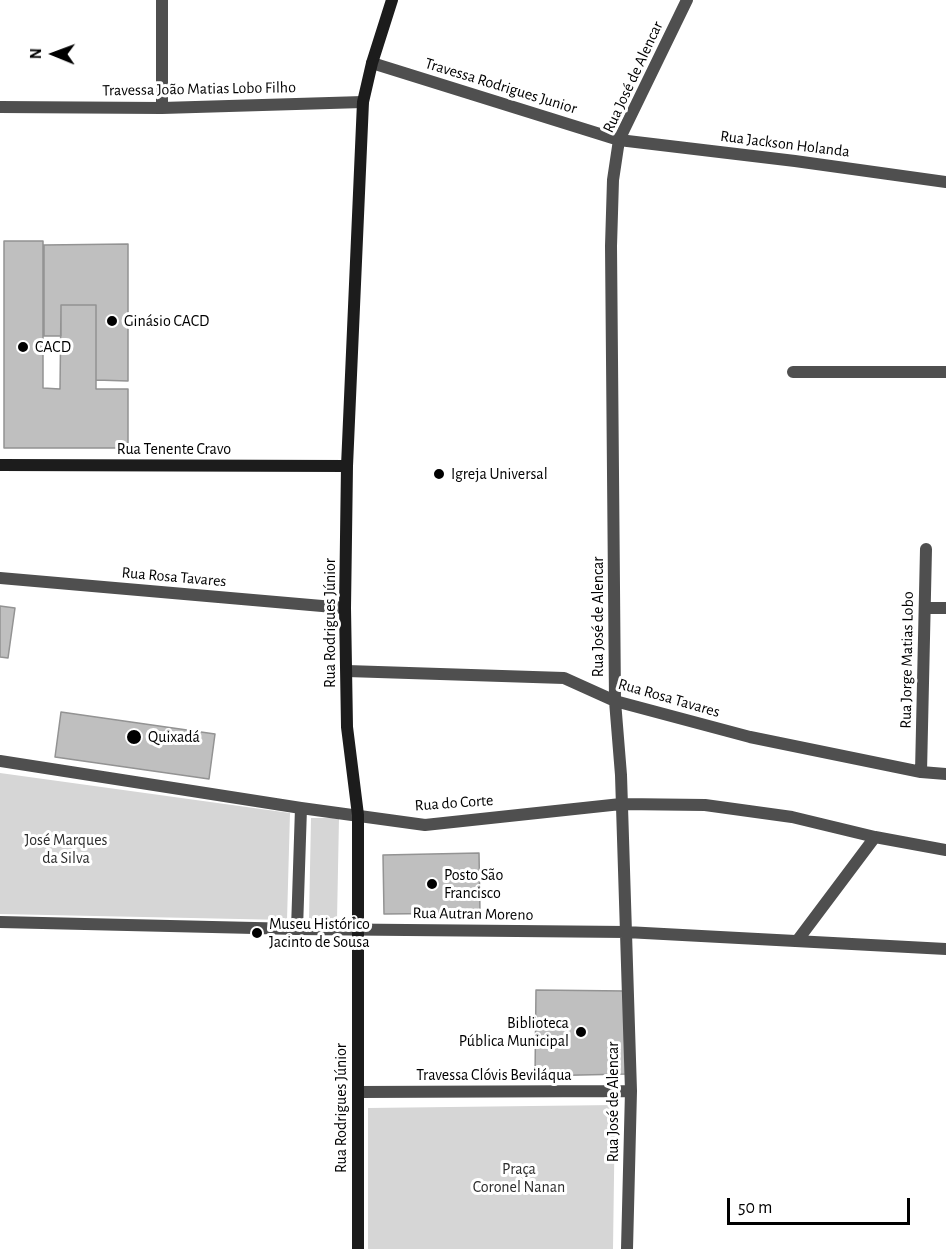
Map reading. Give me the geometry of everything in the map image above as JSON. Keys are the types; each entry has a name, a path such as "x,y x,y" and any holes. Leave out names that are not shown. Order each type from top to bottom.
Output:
{"main road":[{"name":"Rua Rodrigues Júnior","path":"358,1249 358,815 347,727 345,608 347,466 363,102 372,63 392,0"},
{"name":"Rua Tenente Cravo","path":"0,465 347,466"}],"street":[{"path":"162,0 162,108"},
{"name":"Rua José de Alencar","path":"627,1249 631,1090 615,701 611,246 613,180 620,140 687,0"},
{"name":"Travessa Rodrigues Junior","path":"372,63 620,140"},
{"name":"Travessa João Matias Lobo Filho","path":"0,107 162,108 363,102"},
{"name":"Rua Jackson Holanda","path":"620,140 946,182"},
{"path":"793,372 946,372"},
{"name":"Rua Jorge Matias Lobo","path":"921,772 926,549"},
{"name":"Rua Rosa Tavares","path":"0,578 345,608"},
{"path":"926,608 946,608"},
{"name":"Rua Rosa Tavares","path":"347,671 564,678 615,701 750,737 921,772 946,774"},
{"name":"Rua do Corte","path":"0,761 425,825 621,804 705,805 792,817 875,837 946,850"},
{"path":"297,929 301,808"},
{"path":"797,941 875,837"},
{"name":"Rua Autran Moreno","path":"0,922 297,929 626,932 946,949"},
{"name":"Travessa Clóvis Beviláqua","path":"358,1092 631,1090"}],"green space":[{"name":"José Marques da Silva","path":"0,773 290,813 287,920 0,914"},
{"path":"311,818 339,818 337,920 309,919"},
{"name":"Praça Coronel Nanan","path":"615,1105 613,1249 368,1249 368,1108"}],"building":[{"name":"CACD","path":"4,241 43,241 43,388 60,389 61,305 96,305 96,389 128,389 128,448 4,448"},
{"name":"Ginásio CACD","path":"128,244 128,381 96,380 96,305 61,305 61,336 44,336 44,245"},
{"path":"0,606 15,608 8,658 0,657"},
{"path":"61,712 215,734 209,779 55,757"},
{"name":"Posto São Francisco","path":"479,853 480,913 384,914 383,855"},
{"name":"Biblioteca Pública Municipal","path":"536,990 626,991 626,1074 535,1076"}],"place":[{"name":"Ginásio CACD","path":"112,321"},
{"name":"CACD","path":"23,347"},
{"name":"Igreja Universal","path":"439,474"},
{"name":"Quixadá","path":"134,737"},
{"name":"Posto São Francisco","path":"432,884"},
{"name":"Museu Histórico Jacinto de Sousa","path":"257,933"},
{"name":"Biblioteca Pública Municipal","path":"581,1032"}]}
